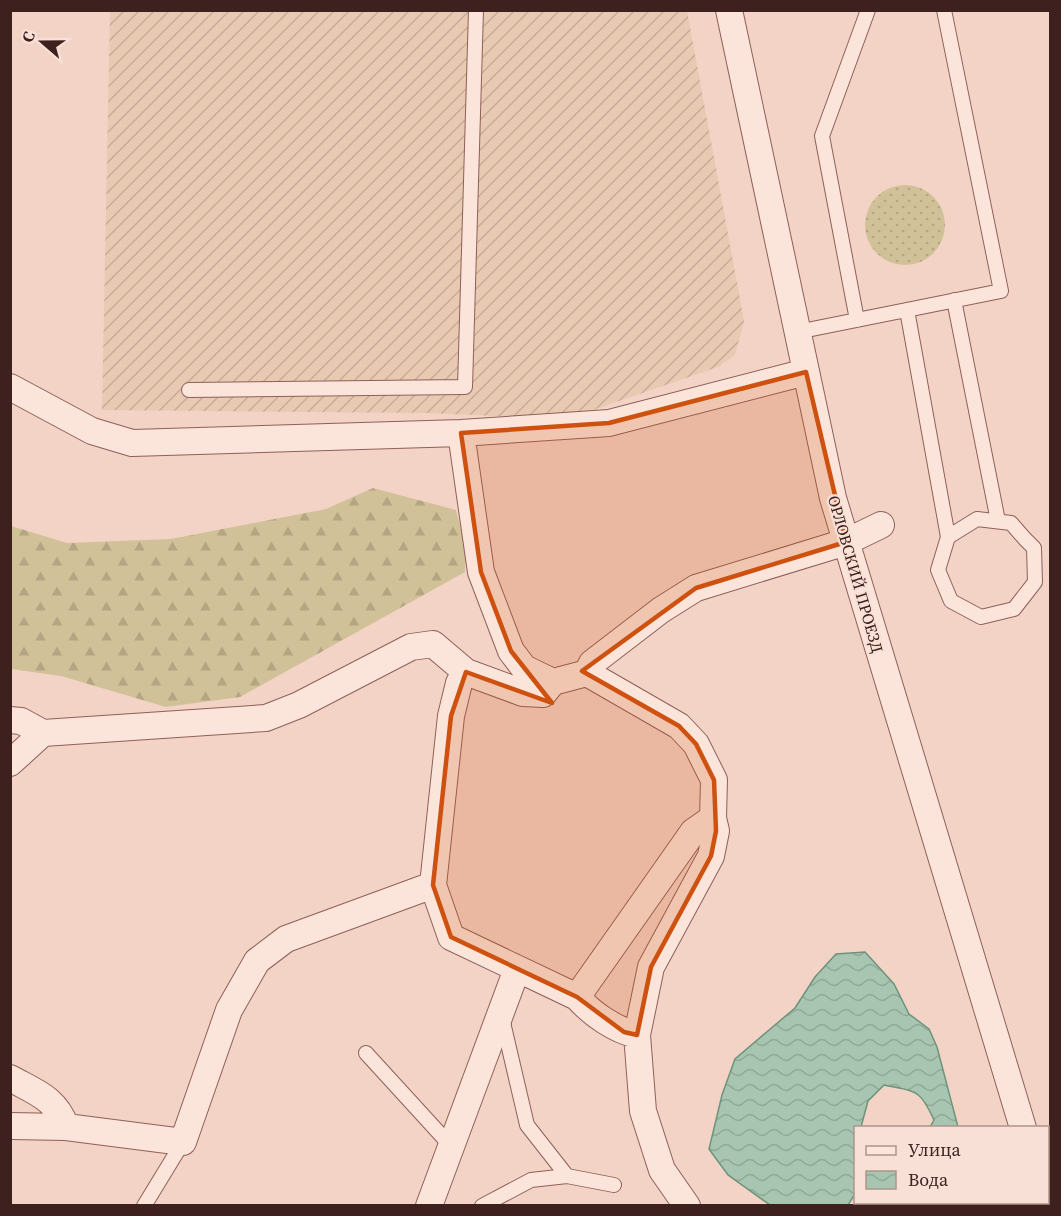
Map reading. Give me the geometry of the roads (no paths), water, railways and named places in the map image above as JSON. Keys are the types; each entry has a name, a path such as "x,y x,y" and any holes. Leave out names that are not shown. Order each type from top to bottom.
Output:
{"street":[{"name":"ОРЛОВСКИЙ ПРОЕЗД","path":"729,10 833,498 1022,1126"},
{"path":"10,387 92,431 132,443 461,433 609,423 806,372"},
{"path":"461,433 481,572 511,651 524,668 553,682"},
{"path":"587,673 592,663 661,610 696,588 846,542 880,525"},
{"path":"10,720 21,721 43,733 266,718 299,705 411,647 433,644 466,672 523,693 543,694 553,682 587,673 679,726 696,744 714,780 713,818 717,831 711,856 651,967 637,1035 643,1111 662,1170 687,1206"},
{"path":"466,672 459,684 451,716 433,885 451,937 577,997 586,1008 624,1032 637,1035"},
{"path":"10,763 43,733"},
{"path":"577,997 693,832 713,818"},
{"path":"10,1126 66,1127 183,1142 229,1010 256,961 286,939 433,885"},
{"path":"429,1206 517,969"},
{"path":"10,1078 49,1101 60,1112 66,1127"}],"lane":[{"path":"189,390 465,387 476,10"},
{"path":"857,320 822,136 868,10"},
{"path":"797,332 1001,291 944,10"},
{"path":"954,300 998,521"},
{"path":"907,309 948,537 938,570 951,601 981,617 1014,609 1035,582 1034,548 1011,523 977,519 948,537"},
{"path":"501,1012 527,1125 567,1176"},
{"path":"366,1053 451,1146"},
{"path":"144,1206 183,1142"},
{"path":"482,1206 531,1180 567,1176 614,1185"}],"water":[{"path":"865,952 894,984 909,1014 929,1029 937,1047 958,1126 931,1126 934,1120 921,1097 911,1091 884,1085 868,1101 861,1126 854,1126 854,1196 848,1205 770,1205 728,1175 709,1149 722,1095 735,1059 795,1008 815,977 836,954"}]}
